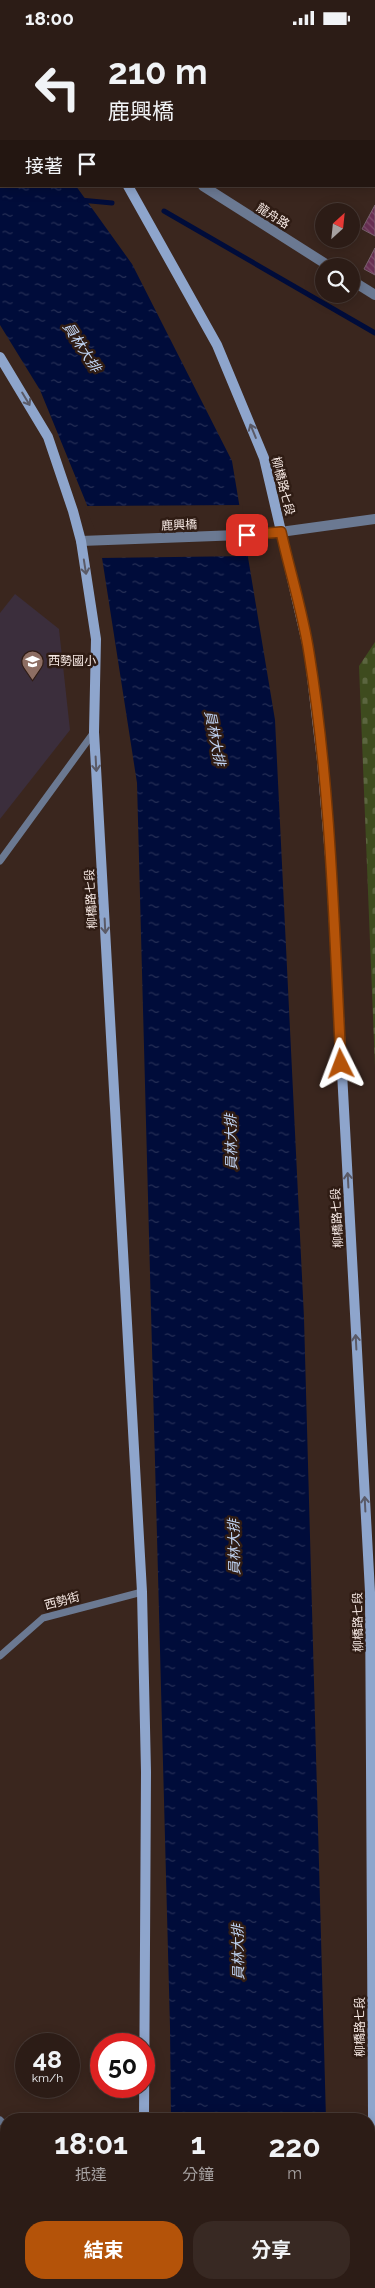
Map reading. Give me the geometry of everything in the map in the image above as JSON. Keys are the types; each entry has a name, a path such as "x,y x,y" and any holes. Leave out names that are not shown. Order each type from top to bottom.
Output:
{"main road":[{"name":"柳橋路七段","path":"129,187 217,345 264,458 309,652 322,761 331,868 370,1592 373,2113"},
{"name":"柳橋路七段","path":"0,357 48,437 81,541 96,639 94,731 142,1592 146,1772 144,2113"}],"street":[{"name":"龍舟路","path":"205,187 316,258"},
{"path":"360,286 375,295"},
{"name":"鹿興橋","path":"81,541 266,534 375,519"}],"lane":[{"path":"0,861 94,731"},
{"name":"西勢街","path":"0,1656 43,1618 142,1592"}],"shaded area":[{"name":"西勢國小","path":"15,594 59,629 70,730 0,819 0,613"}],"green space":[{"path":"375,642 375,1067 359,666"}],"water":[{"name":"員林大排","path":"0,187 77,187 132,264 232,461 275,720 304,1318 326,2113 171,2113 137,783 98,532 40,390 0,325"}],"pier":[{"path":"242,505 250,556 101,558 96,532 85,506"}],"building":[{"path":"375,205 375,236 362,229"},
{"path":"375,248 375,275 364,269"}],"waterway":[{"path":"80,200 112,203"},
{"path":"164,211 375,333"}],"place":[{"name":"西勢國小","path":"32,680"}],"route":[{"path":"247,535 281,532 309,652 322,761 331,868 341,1064"}]}
